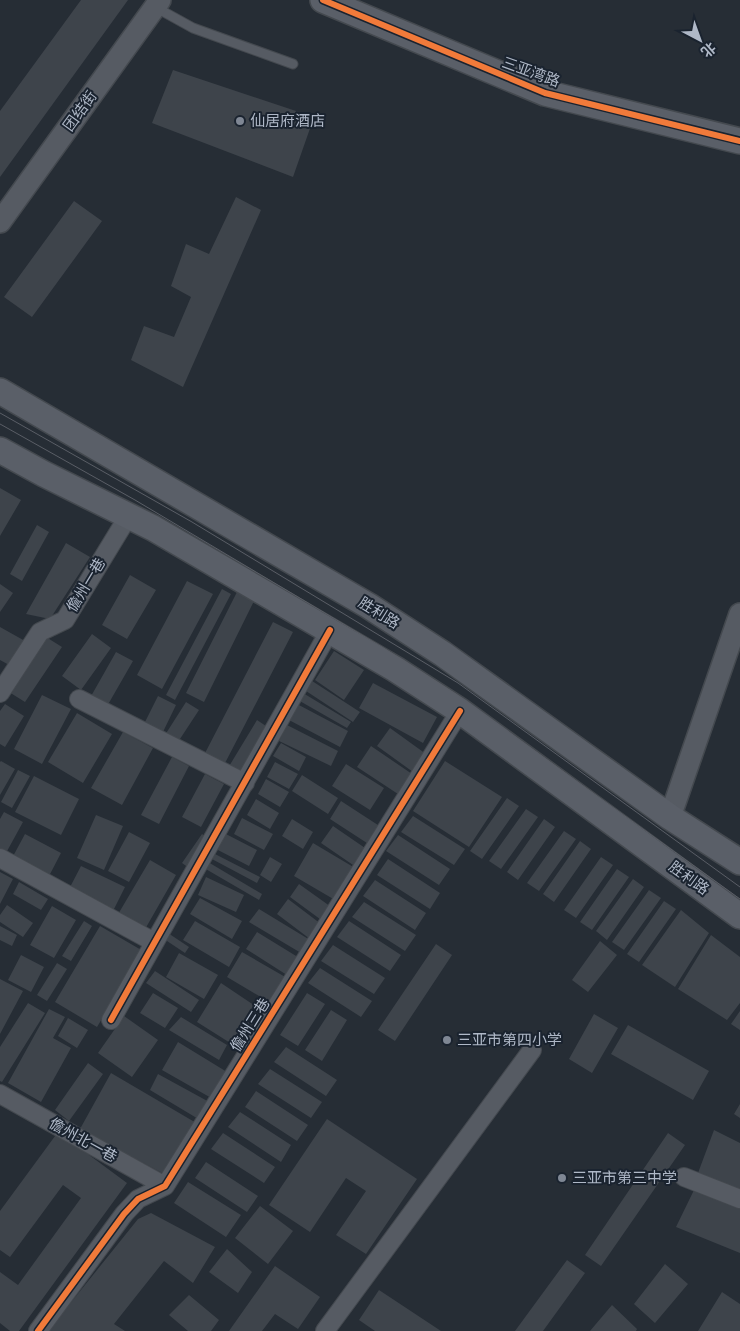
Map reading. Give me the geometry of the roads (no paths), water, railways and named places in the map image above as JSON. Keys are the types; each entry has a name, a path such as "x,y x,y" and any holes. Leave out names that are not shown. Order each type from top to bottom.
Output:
{"main road":[{"name":"三亚湾路","path":"323,0 545,93 740,141"},
{"name":"胜利路","path":"0,391 369,606 443,654 670,817 740,862"},
{"name":"胜利路","path":"0,450 44,474 129,515 395,669 460,711 740,916"}],"street":[{"name":"团结街","path":"0,222 158,3"},
{"name":"儋州一巷","path":"0,693 40,632 65,620 129,515"},
{"path":"670,817 740,614"},
{"path":"111,1020 330,630"},
{"path":"79,699 245,782"},
{"name":"儋州三巷","path":"165,1186 460,711"},
{"path":"0,858 154,942"},
{"path":"325,1331 532,1050"},
{"name":"儋州北一巷","path":"0,1094 165,1186"},
{"path":"684,1177 740,1199"},
{"path":"38,1331 124,1214 138,1199 165,1186"}],"lane":[{"path":"158,3 193,28 293,64"}],"tram line":[{"path":"0,413 192,522 458,683 740,887"},
{"path":"0,424 135,500 382,647 457,695 740,899"}],"place":[{"name":"仙居府酒店","path":"240,121"},
{"name":"三亚市第四小学","path":"447,1040"},
{"name":"三亚市第三中学","path":"562,1178"}]}
